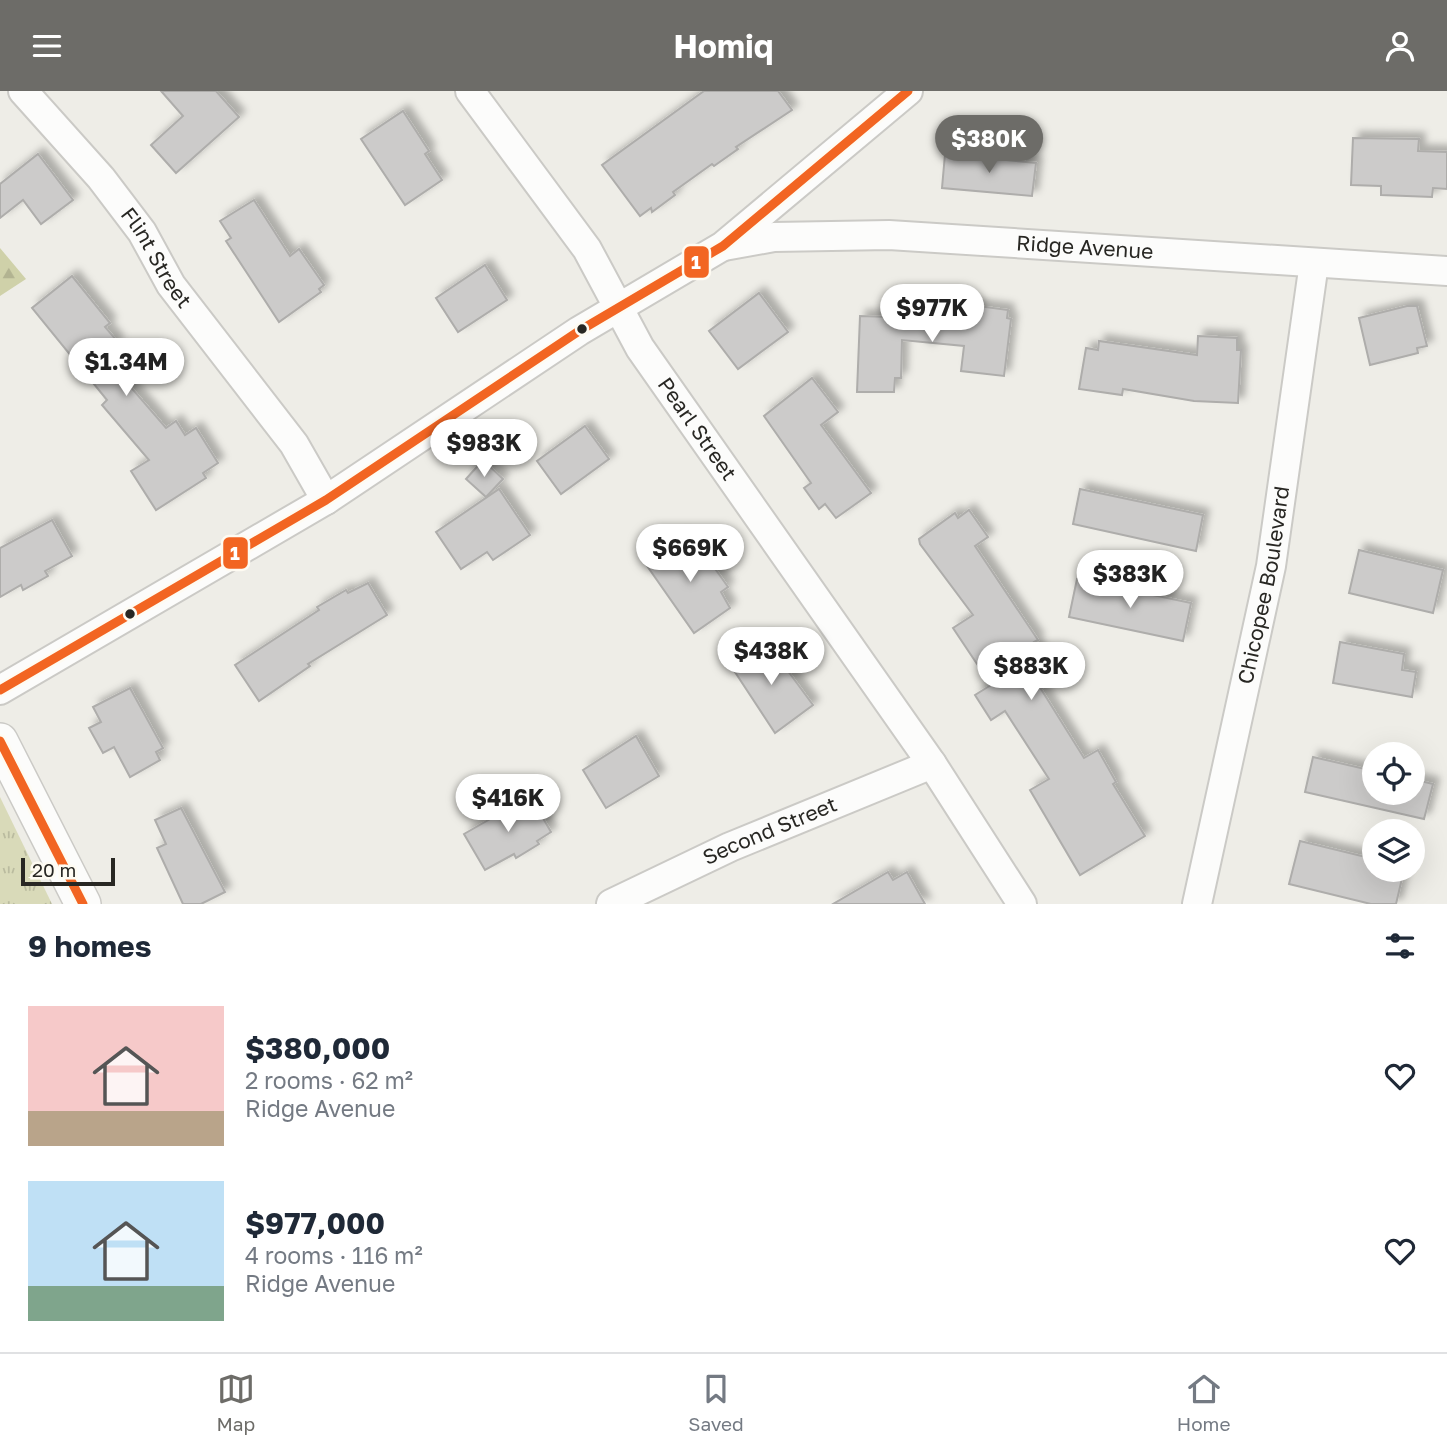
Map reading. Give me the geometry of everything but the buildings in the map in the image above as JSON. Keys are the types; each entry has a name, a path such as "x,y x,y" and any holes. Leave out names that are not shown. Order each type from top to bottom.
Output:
{"street":[{"name":"Flint Street","path":"23,91 101,178 142,232 171,285 294,443 326,500"},
{"name":"Pearl Street","path":"470,91 587,249 640,348 932,764 1022,904"},
{"path":"0,690 326,500 619,305 723,246 908,91"},
{"name":"Ridge Avenue","path":"723,246 774,237 889,236 1447,271"},
{"name":"Chicopee Boulevard","path":"1197,904 1271,566 1314,263"},
{"path":"0,741 83,904"},
{"name":"Second Street","path":"611,904 730,847 932,764"}],"green space":[{"path":"0,248 26,279 0,296"},
{"path":"0,797 52,904 0,904"}],"transit line":[{"name":"1","path":"0,690 326,500 579,331 723,246 908,91"},
{"name":"1","path":"0,741 83,904"}]}
